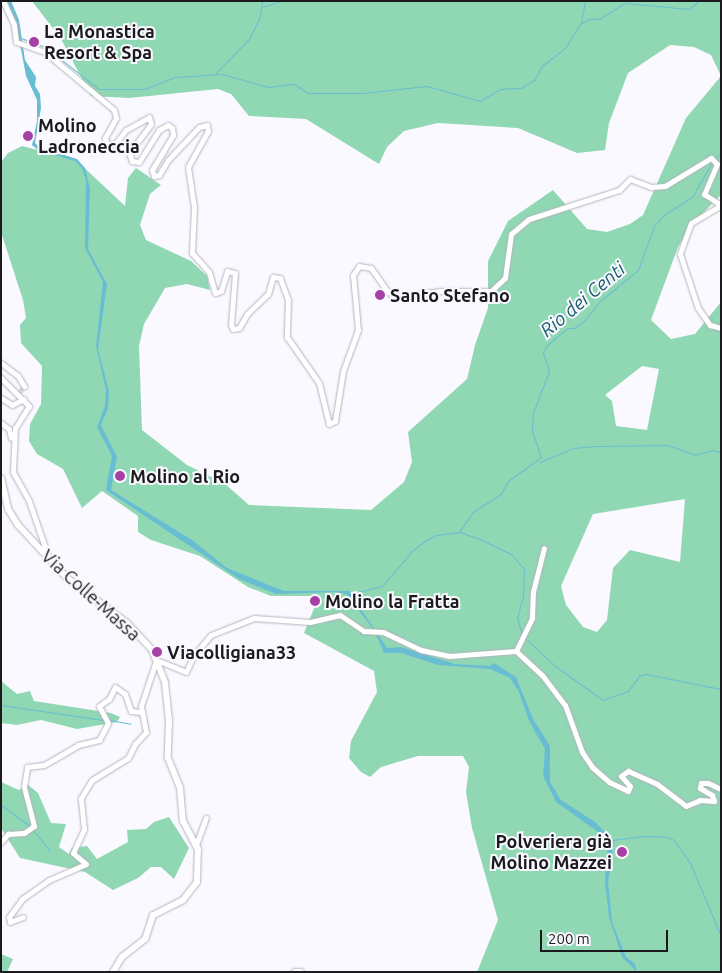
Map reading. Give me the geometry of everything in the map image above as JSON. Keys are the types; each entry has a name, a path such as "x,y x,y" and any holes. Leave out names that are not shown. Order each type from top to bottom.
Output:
{"street":[{"path":"3,3 14,25 16,42 28,45 50,56 114,110 116,118 105,138 108,145 115,144 126,130 141,119 150,119 151,124 129,154 132,161 142,160 159,130 168,125 172,128 173,135 152,170 154,176 159,175 173,154 199,127 208,127 188,167 194,207 192,252 209,272 215,293 221,292 228,271 235,273 231,322 233,329 239,328 247,314 268,294 273,277 280,278 288,300 286,333 319,383 329,424 335,421 342,371 358,330 353,282 358,266 369,266 388,292 396,297 441,291 491,291 501,283 507,272 511,234 529,219 619,190 630,179 651,187 668,184 711,158 717,164 704,194 718,203 718,207 691,223 680,252 698,308 710,325 721,328"},
{"path":"1,363 18,376 24,386"},
{"path":"1,378 20,393 29,405 16,424 12,445"},
{"path":"1,398 12,405 24,399"},
{"path":"1,423 9,429 12,445 12,472 28,501 48,557"},
{"name":"Via Colle-Massa","path":"1,478 12,516 76,586 127,623 158,659 170,720 169,762 180,788 183,821 196,845 198,875 192,892 153,915 145,939 122,957 113,972"},
{"path":"516,651 532,618 532,602 544,548"},
{"path":"23,917 10,922 9,917 22,899 49,880 86,864 73,853 84,830 81,798 92,780 122,763 144,736 141,712 158,659 186,672 211,635 254,618 310,622 340,615 371,633 380,632 421,650 449,656 516,651 542,675 565,705 582,752 592,767 609,782 628,791 630,786 621,776 628,771 657,784 686,806 700,800 714,802 712,795 700,788 701,783 708,783 721,789"},
{"path":"1,842 8,834 24,832 34,826 24,787 26,767 44,765 78,746 99,740 108,723 99,706 108,699 115,687 125,694 131,711 141,712"},
{"path":"196,845 206,818"},
{"path":"295,972 300,972"}],"green space":[{"path":"32,1 721,1 721,76 711,55 694,47 670,45 628,73 609,123 605,150 577,153 518,128 438,123 404,131 387,147 379,164 306,119 249,116 231,94 218,89 129,98 91,96 61,39"},
{"path":"721,76 721,195 692,224 678,247 651,320 671,339 695,334 721,302 721,972 477,972 498,920 472,828 466,792 469,767 463,756 418,756 381,767 370,777 361,772 349,758 351,741 377,692 374,671 304,633 319,596 271,596 248,587 200,556 151,540 138,532 138,516 102,491 82,508 63,469 37,454 29,441 30,424 41,404 42,366 21,343 20,325 26,318 23,300 1,232 1,162 8,153 22,146 76,160 125,206 128,178 136,168 161,185 150,194 140,225 146,240 191,261 207,276 210,290 187,284 165,288 144,324 139,346 142,430 187,465 224,483 249,505 371,510 404,482 412,462 408,432 467,379 475,345 488,308 488,261 508,221 553,190 587,229 607,232 630,224 643,215 686,118","holes":["642,366 659,369 647,430 616,426 612,401 605,395","685,499 680,562 630,550 613,568 607,620 597,632 583,627 566,605 561,586 593,514"]},
{"path":"1,681 17,694 30,691 34,701 111,713 120,717 117,722 77,729 41,720 17,725 1,723"},
{"path":"1,782 19,790 27,784 38,793 51,823 66,824 59,847 69,854 72,848 87,846 97,859 128,842 127,830 146,829 154,822 169,817 189,848 174,879 161,867 151,867 138,878 113,890 85,872 20,858 1,828"},
{"path":"1,954 13,959 7,972 1,972"}],"water":[{"path":"7,1 11,1 19,20 25,60 36,77 35,86 40,94 41,108 35,143 39,147 77,159 85,168 90,189 88,249 107,284 98,349 109,391 108,408 101,425 117,457 111,490 192,540 227,568 284,591 349,591 387,648 401,647 455,664 490,666 494,663 516,677 533,719 550,746 550,782 561,800 595,822 614,841 608,882 612,922 626,957 635,964 637,972 622,957 609,917 605,882 608,839 556,802 543,776 545,749 529,721 519,692 510,678 490,669 438,665 401,653 384,653 374,630 346,594 336,592 276,594 239,579 106,490 112,456 97,427 105,406 106,390 96,346 103,282 85,248 86,181 82,168 75,161 38,150 32,145 37,121 37,100 26,76 16,23"}],"waterway":[{"path":"215,74 249,39 260,16 262,1"},
{"path":"262,7 280,1"},
{"path":"581,23 585,1"},
{"path":"21,38 45,47 99,89 144,89 176,77 222,74 268,87 294,84 308,93 363,93 427,86 480,101 500,89 521,88 534,80 542,66 565,48 580,24 589,19 599,19 625,3 689,9 699,1"},
{"name":"Rio dei Centi","path":"715,159 721,152"},
{"name":"Rio dei Centi","path":"459,532 473,512 501,494 508,481 541,457 532,431 533,413 549,371 543,352 547,345 567,328 574,328 584,321 600,301 638,270 654,226 664,215 692,197 712,162"},
{"path":"539,462 573,448 598,446 668,445 695,455 712,450 721,452"},
{"path":"350,594 382,586 412,551 425,541 436,535 459,532 478,538 511,554 524,569 523,596 517,618 522,634"},
{"path":"524,637 555,666 603,700 628,691 639,676 646,674 721,689"},
{"path":"1,705 103,720"},
{"path":"109,720 131,724"},
{"path":"1,805 31,827"},
{"path":"33,830 50,851"},
{"path":"612,840 643,836 667,837 674,840 690,863 721,936"}],"tunnel":[{"path":"20,392 24,386"}],"place":[{"name":"La Monastica Resort & Spa","path":"34,42"},
{"name":"Molino Ladroneccia","path":"28,136"},
{"name":"Santo Stefano","path":"380,295"},
{"name":"Molino al Rio","path":"120,476"},
{"name":"Molino la Fratta","path":"315,601"},
{"name":"Viacolligiana33","path":"157,652"},
{"name":"Polveriera già Molino Mazzei","path":"622,852"}]}
